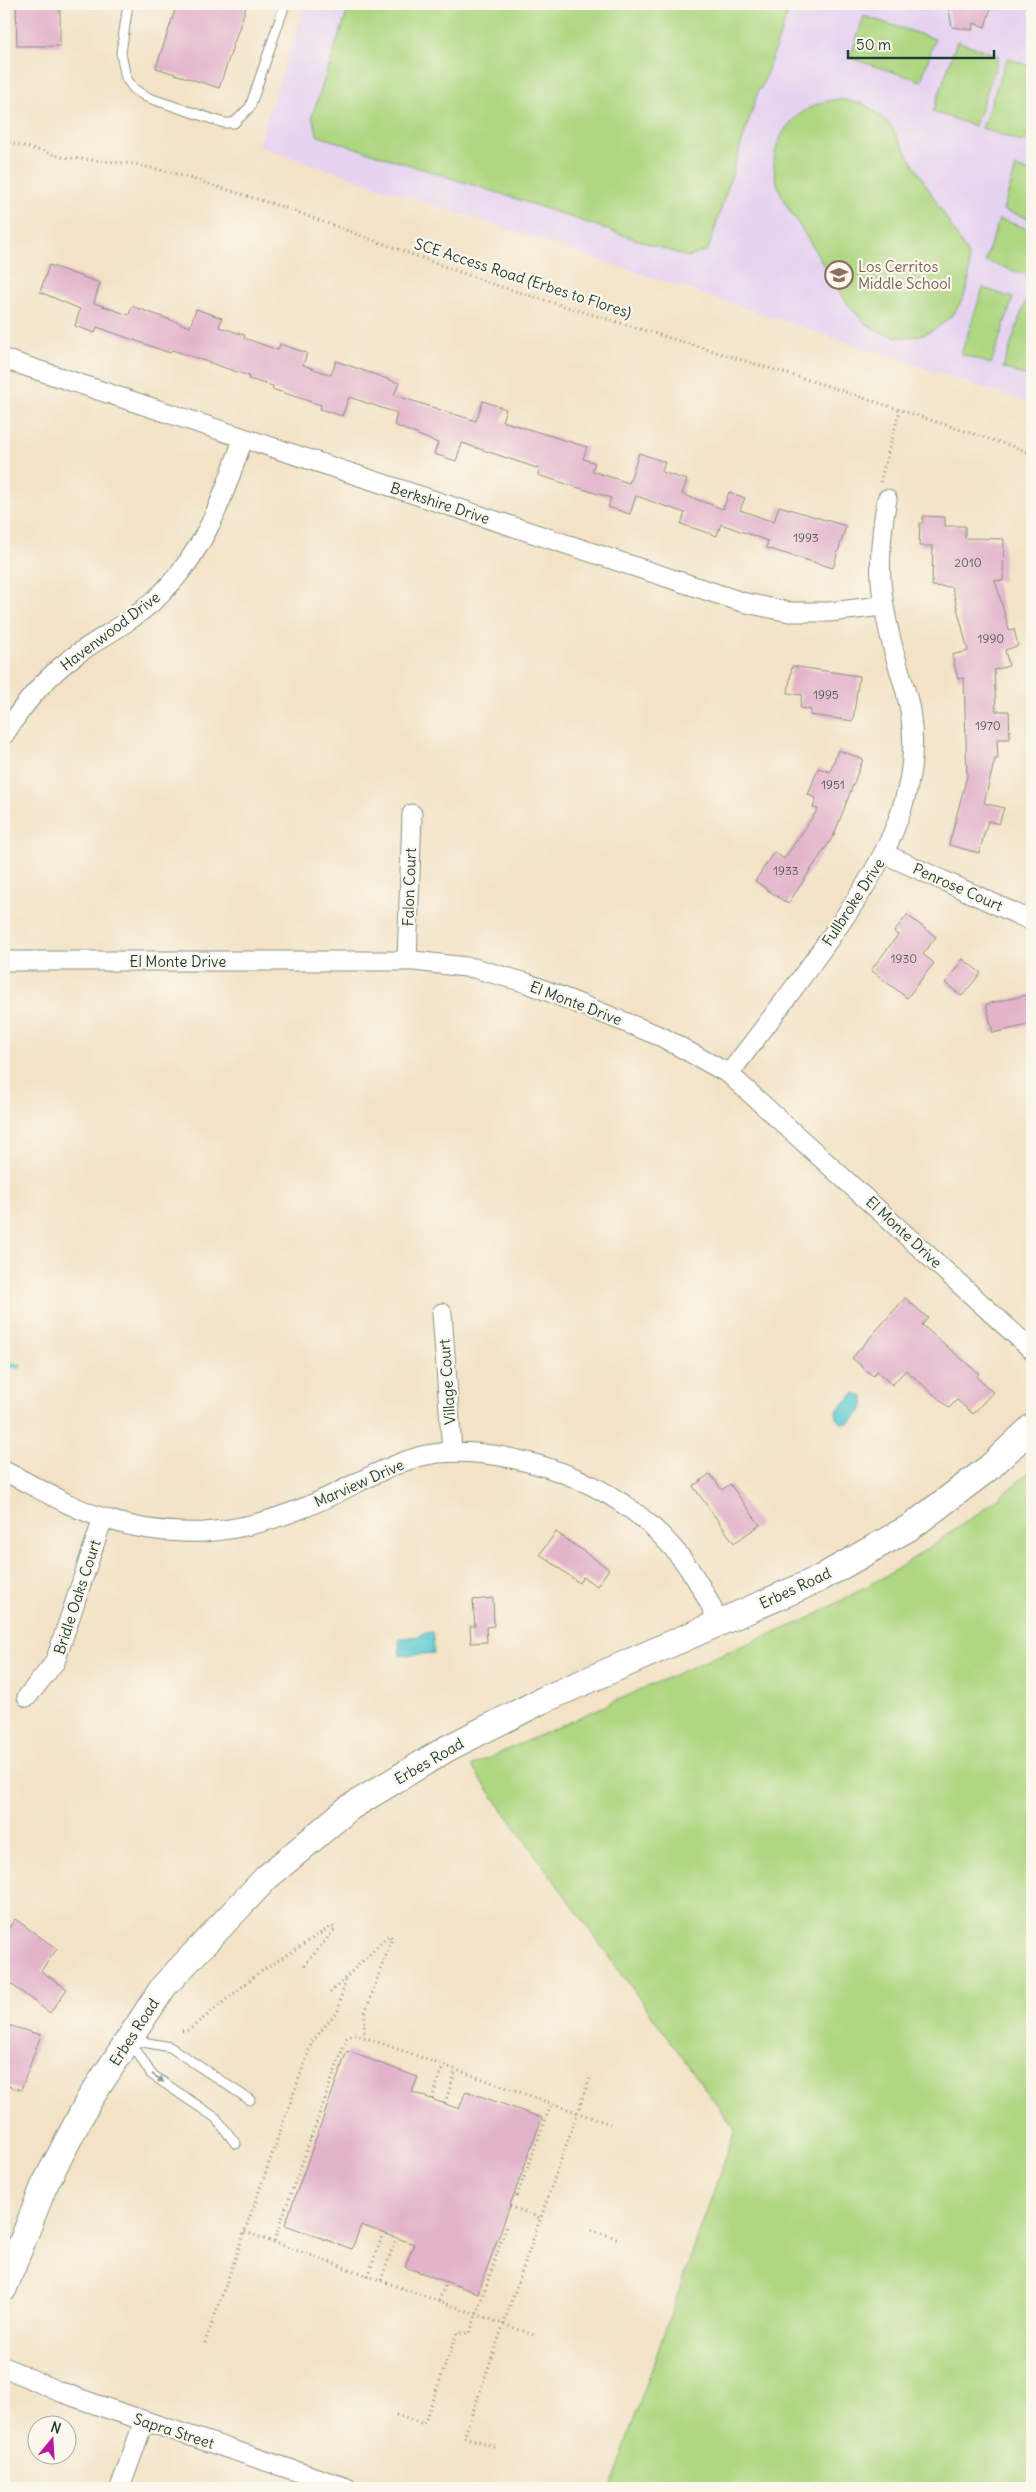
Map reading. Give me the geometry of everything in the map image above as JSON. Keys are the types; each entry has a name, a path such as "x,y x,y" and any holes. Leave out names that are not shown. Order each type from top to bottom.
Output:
{"main road":[{"name":"Erbes Road","path":"4,2288 44,2186 89,2100 164,1986 227,1916 266,1878 349,1808 448,1748 543,1700 819,1579 912,1526 990,1467 1032,1427"}],"street":[{"name":"Berkshire Drive","path":"4,359 742,602 789,612 828,612 883,606"},
{"name":"Havenwood Drive","path":"4,735 19,711 49,677 78,653 140,613 163,592 184,568 204,539 218,511 243,439"},
{"name":"Fullbroke Drive","path":"729,1074 860,898 885,854 906,792 913,743 911,717 883,606 879,551 887,499"},
{"name":"Falon Court","path":"407,961 412,814"},
{"name":"Penrose Court","path":"885,854 1032,921"},
{"name":"El Monte Drive","path":"4,961 407,961 474,968 527,983 662,1037 729,1074 1032,1350"},
{"name":"Village Court","path":"442,1313 452,1451"},
{"name":"Marview Drive","path":"4,1471 103,1518 161,1530 204,1532 243,1526 303,1508 388,1467 420,1457 452,1451 498,1455 540,1464 582,1480 617,1499 650,1524 681,1555 707,1595 718,1622"},
{"name":"Bridle Oaks Court","path":"27,1697 55,1662 103,1518"},
{"name":"Sapra Street","path":"4,2367 58,2390 144,2421 347,2488"},
{"path":"120,2488 144,2421"}],"lane":[{"path":"128,4 121,53 126,78 134,89 146,97 224,123 234,123 250,107 285,4"},
{"path":"130,2039 170,2047 250,2100"},
{"path":"130,2039 151,2074 216,2118 236,2144"}],"path":[{"name":"SCE Access Road (Erbes to Flores)","path":"4,141 62,157 134,164 173,173 286,208 495,284 1032,453"},
{"path":"887,499 878,493 878,487 900,410"},
{"path":"182,2031 189,2030 260,1972 332,1926 335,1929 303,1967"},
{"path":"330,1993 389,1935 392,1938 364,2013 364,2032 362,2036"},
{"path":"204,2343 312,2042 338,2010 346,1977"},
{"path":"274,2241 347,2037 355,2034 610,2124"},
{"path":"432,2099 443,2066"},
{"path":"444,2103 456,2070"},
{"path":"494,2446 464,2437 579,2113 590,2077"},
{"path":"517,2196 551,2104"},
{"path":"310,2138 316,2140"},
{"path":"510,2206 542,2218"},
{"path":"396,2414 424,2424 457,2333 470,2333 507,2224"},
{"path":"592,2230 619,2239"},
{"path":"245,2232 534,2334"},
{"path":"368,2276 383,2233"},
{"path":"381,2280 396,2238"},
{"path":"439,2301 446,2282"}],"shaded area":[{"name":"Los Cerritos Middle School","path":"305,4 1032,4 1032,404 258,146"}],"green space":[{"path":"350,4 791,4 761,89 759,88 708,250 688,257 508,196 318,136 312,116"},
{"path":"864,16 935,39 921,81 850,58"},
{"path":"957,41 999,56 975,126 933,112"},
{"path":"1007,58 1032,67 1032,120 1024,143 982,128"},
{"path":"840,99 866,105 889,123 967,253 969,278 961,302 951,316 937,328 926,333 908,337 891,335 876,330 851,309 781,195 774,170 775,154 779,140 797,116 824,102"},
{"path":"1016,167 1032,173 1032,219 1003,210"},
{"path":"999,219 1032,230 1032,277 985,261"},
{"path":"983,288 1013,298 991,364 961,354"},
{"path":"1025,302 1032,305 1032,378 1003,368"},
{"path":"1032,1470 1032,2488 610,2488 735,2130 471,1766 707,1660 806,1620 896,1570 986,1508"}],"water":[{"path":"854,1393 863,1396 863,1407 859,1414 849,1423 841,1423 837,1419 836,1411"},
{"path":"433,1632 434,1653 400,1656 399,1638 422,1636 422,1633"}],"building":[{"path":"16,4 60,4 60,46 17,46"},
{"path":"177,4 247,4 219,88 156,68"},
{"path":"948,4 992,4 985,27 974,23 972,30 952,27"},
{"path":"49,265 100,283 94,303 129,315 132,306 190,327 196,309 222,318 219,327 245,335 244,338 278,350 280,344 307,353 303,365 331,375 336,361 399,383 394,395 476,421 483,401 506,409 502,421 587,447 583,459 595,463 592,471 629,483 639,453 665,462 662,472 687,480 682,494 723,509 729,492 745,498 740,510 774,522 779,506 846,526 833,568 766,548 768,541 721,524 717,536 681,524 685,513 636,496 630,514 608,507 611,498 538,475 540,469 462,443 456,461 434,454 438,443 394,425 397,413 349,397 342,416 320,409 321,405 272,389 273,386 248,379 249,376 172,350 170,353 97,327 95,333 75,326 80,309 40,292"},
{"path":"923,516 945,517 945,526 965,526 965,538 1004,539 1003,581 995,580 1009,630 1014,629 1018,646 1005,650 1009,666 994,670 996,711 1009,711 1010,739 997,739 998,759 995,759 984,803 1004,808 999,824 988,821 979,853 949,845 967,776 964,678 958,679 952,655 968,651 952,587 932,586 933,546 919,546 920,523 923,523"},
{"path":"792,666 859,676 853,721 810,715 811,710 800,708 802,695 788,693"},
{"path":"838,750 863,759 834,835 788,904 755,881 774,852 784,859 818,809 813,808 816,798 808,795 818,768 830,772"},
{"path":"907,915 936,937 923,954 934,963 907,998 871,970 898,935 894,932"},
{"path":"963,959 981,973 962,996 945,983"},
{"path":"1032,994 1032,1024 993,1033 986,1004"},
{"path":"905,1298 928,1318 922,1325 979,1374 976,1377 993,1392 973,1414 957,1400 949,1408 906,1370 892,1385 877,1371 873,1376 852,1358"},
{"path":"710,1474 722,1490 730,1484 760,1525 734,1543 693,1486"},
{"path":"556,1532 609,1569 597,1586 583,1577 579,1583 540,1554"},
{"path":"493,1598 494,1626 486,1627 487,1642 471,1643 470,1626 475,1626 473,1600"},
{"path":"15,1919 57,1949 41,1971 67,1989 50,2013 4,1979 4,1935"},
{"path":"4,2024 41,2035 21,2090 4,2085"},
{"path":"347,2051 418,2077 412,2092 459,2109 466,2091 542,2118 478,2293 405,2267 414,2244 361,2225 352,2249 285,2225"}],"waterway":[{"path":"4,1364 19,1366"}],"place":[{"name":"Los Cerritos Middle School","path":"839,275"}]}
